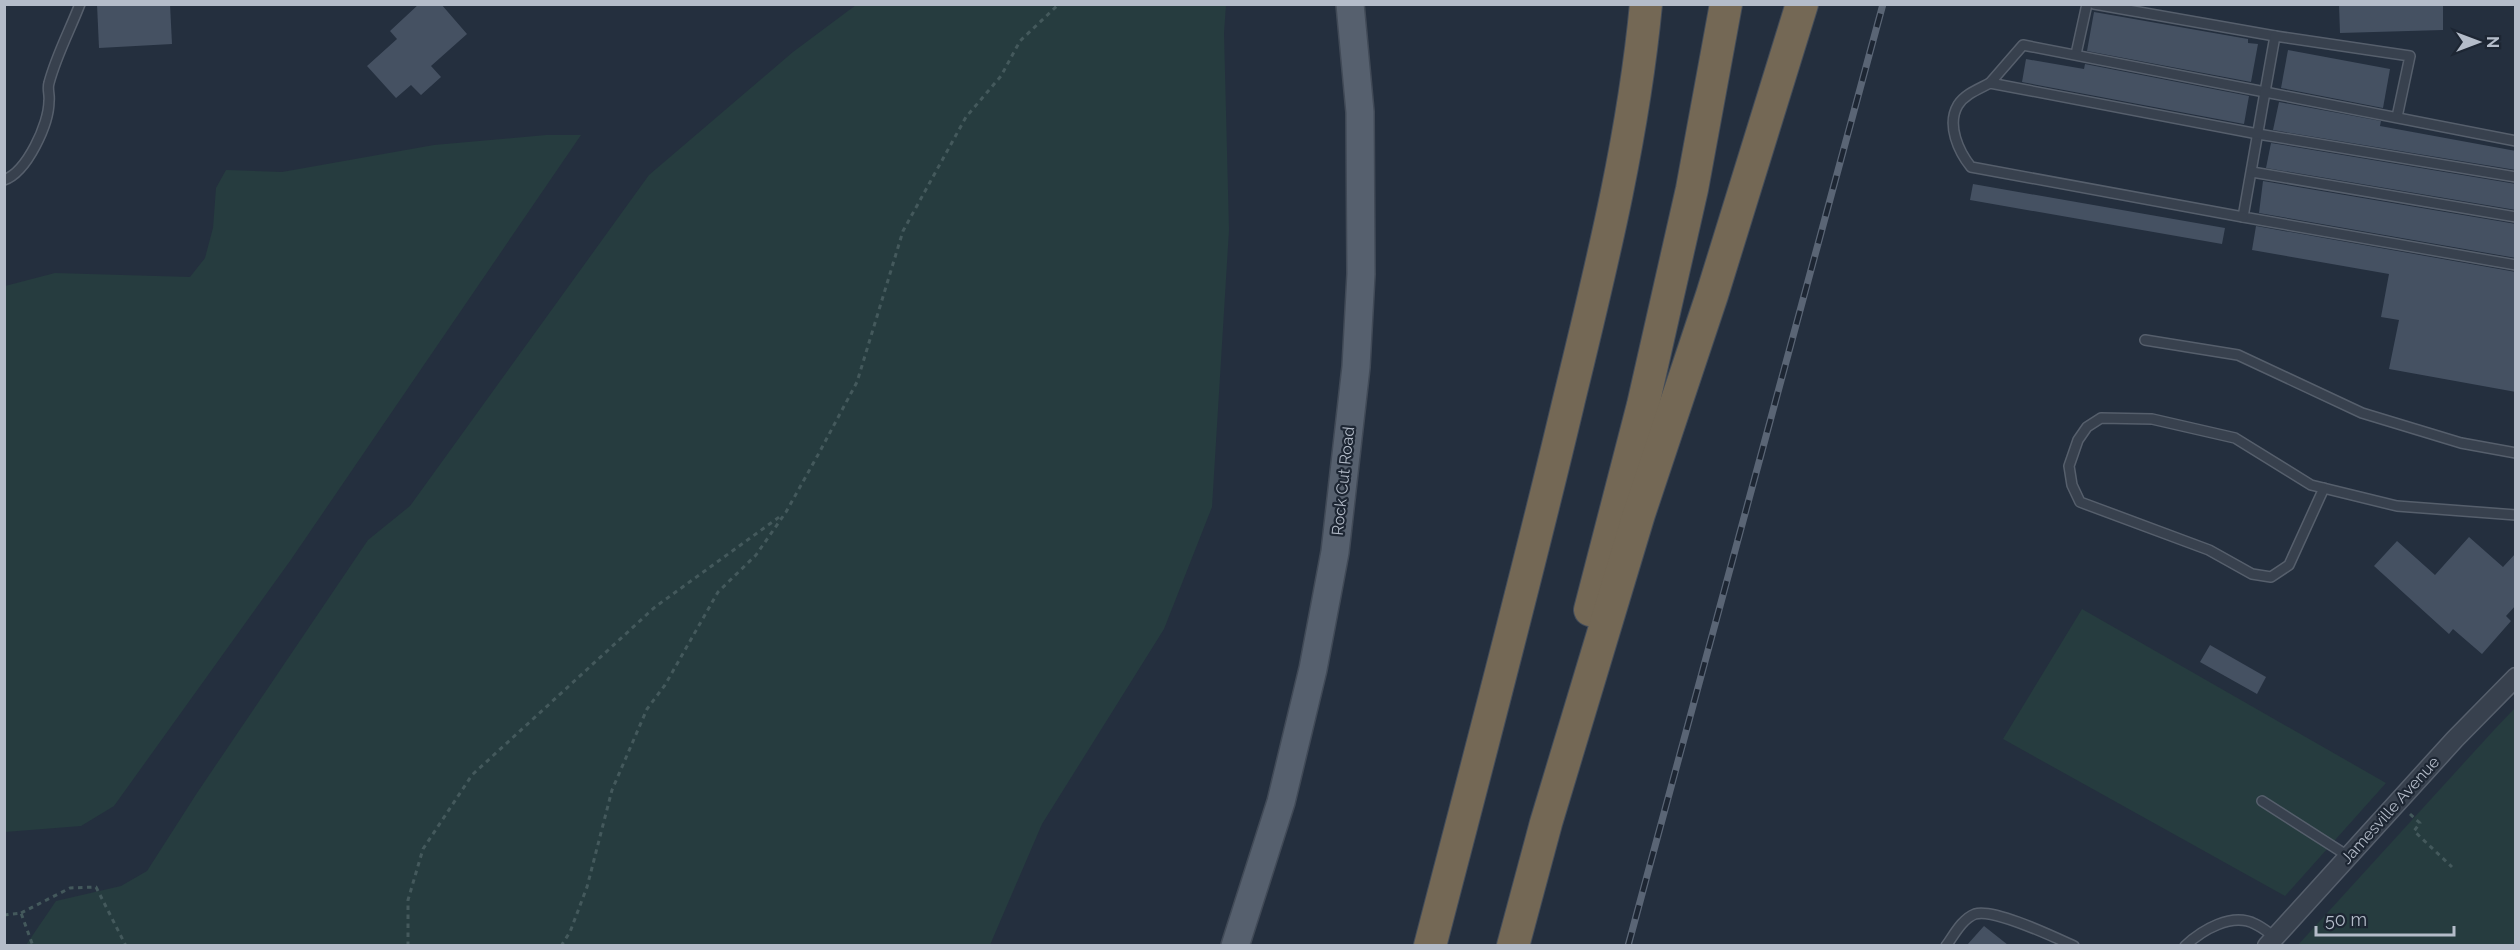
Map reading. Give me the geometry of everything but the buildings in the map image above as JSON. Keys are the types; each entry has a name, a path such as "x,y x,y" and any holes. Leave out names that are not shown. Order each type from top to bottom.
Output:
{"highway":[{"path":"1430,945 1602,266 1635,103 1646,4"},
{"path":"1546,823 1593,597 1643,405 1692,189 1726,4"},
{"path":"1513,945 1546,823 1639,514 1719,272 1802,4"}],"main road":[{"name":"Rock Cut Road","path":"1235,945 1281,802 1313,669 1335,552 1356,367 1361,274 1360,112 1350,4"}],"street":[{"name":"Jamesville Avenue","path":"2271,941 2455,739 2516,677"}],"lane":[{"path":"4,180 10,178 30,158 50,103 48,85 81,4"},
{"path":"2076,54 2087,4"},
{"path":"2094,4 2275,36 2410,56 2397,117"},
{"path":"2244,218 2275,36"},
{"path":"2516,141 2023,45 1990,83 1969,94 1958,105 1953,125 1960,153 1971,167 2244,218 2516,265"},
{"path":"1990,83 2258,134 2516,177"},
{"path":"2252,172 2516,217"},
{"path":"2145,340 2238,355 2362,413 2462,443 2516,453"},
{"path":"2324,488 2289,566 2271,577 2252,574 2209,550 2080,502 2072,485 2069,466 2078,440 2087,427 2101,418 2152,419 2235,438 2311,485 2324,488 2397,506 2516,515"},
{"path":"2262,801 2348,856"},
{"path":"1946,945 1964,922 1976,914 1994,914 2074,945"},
{"path":"2185,945 2219,923 2238,920 2253,923 2271,941"}],"path":[{"path":"561,945 570,932 587,887 612,790 646,709 665,685 718,592 756,555 786,512 857,382 903,231 966,117 1001,76 1020,41 1059,4"},
{"path":"408,945 408,900 423,849 472,775 655,607 786,512"},
{"path":"2420,823 2414,831 2452,867"},
{"path":"4,915 21,913 69,888 96,887 126,945"},
{"path":"21,913 33,945"}],"green space":[{"path":"856,5 1226,5 1224,33 1229,230 1212,507 1164,629 1042,824 990,945 26,945 56,901 121,886 147,871 368,540 410,506 649,175 793,52"},
{"path":"546,135 581,135 290,561 114,806 81,826 5,832 5,286 55,273 190,277 205,258 213,228 216,188 226,170 282,172 434,145"},
{"path":"2082,609 2386,783 2285,896 2003,739"},
{"path":"2515,708 2515,945 2298,945 2494,730"}],"railway":[{"path":"1628,946 1883,4"}]}
